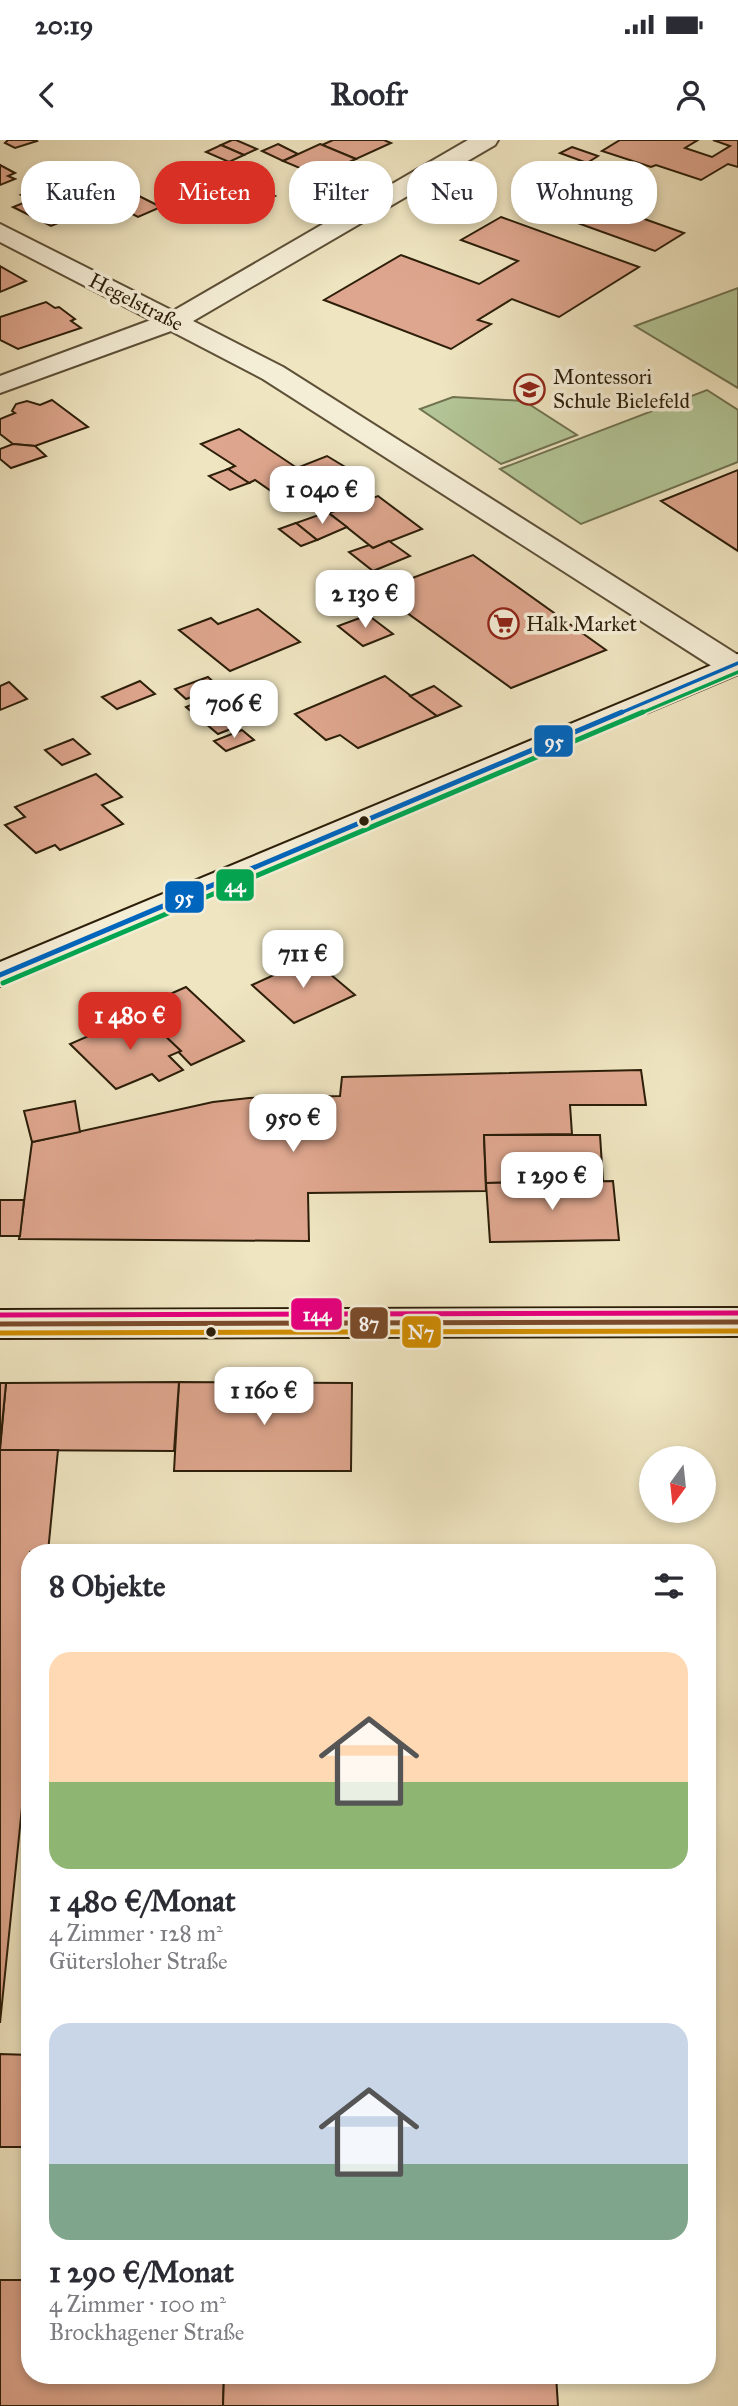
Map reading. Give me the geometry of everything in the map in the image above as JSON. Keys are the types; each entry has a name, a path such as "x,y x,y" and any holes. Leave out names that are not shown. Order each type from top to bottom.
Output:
{"street":[{"path":"0,385 174,321 486,140"},
{"name":"Hegelstraße","path":"0,232 273,373 735,664"},
{"path":"0,975 735,664"},
{"path":"0,1324 738,1322"}],"green space":[{"path":"738,288 738,388 635,326"},
{"path":"707,390 738,410 738,462 581,524 500,469"},
{"path":"453,397 524,401 577,435 501,464 420,409"}],"building":[{"path":"8,140 37,141 15,148 5,143"},
{"path":"232,140 257,149 244,155 221,145"},
{"path":"333,140 384,140 391,143 356,159 322,145"},
{"path":"620,140 698,140 685,148 712,157 730,146 713,140 738,140 738,167 728,164 701,180 657,165 657,161 633,161 602,151"},
{"path":"278,144 298,154 283,161 262,151"},
{"path":"320,144 356,159 289,161 289,164 283,161"},
{"path":"221,145 244,155 227,161 206,152"},
{"path":"572,147 598,156 590,161 582,161 560,153"},
{"path":"0,165 15,173 8,176 15,179 0,185"},
{"path":"140,196 154,204 154,210 140,216"},
{"path":"501,217 511,221 511,224 520,224 639,267 559,317 512,299 478,320 491,324 451,349 324,300 401,255 479,284 518,261 461,240 489,224 497,224 497,219"},
{"path":"657,223 684,233 655,251 580,224"},
{"path":"0,266 26,281 0,292"},
{"path":"46,302 55,308 59,307 75,319 71,321 81,328 18,349 0,340 0,317"},
{"path":"52,400 88,427 35,446 13,444 0,434 0,419 15,413 12,411 16,404 27,401 40,405"},
{"path":"239,429 297,468 327,456 352,471 284,500 255,480 249,483 228,469 235,466 201,444"},
{"path":"13,444 35,446 46,456 11,468 0,459 0,449"},
{"path":"228,469 249,483 230,490 209,476"},
{"path":"738,470 738,551 661,501"},
{"path":"378,496 422,529 373,548 329,513"},
{"path":"327,512 347,527 317,540 296,523"},
{"path":"296,523 317,540 301,546 279,529"},
{"path":"389,541 410,556 373,571 349,552 369,545 373,548"},
{"path":"473,555 606,650 511,688 399,607 407,580"},
{"path":"258,609 300,642 230,671 179,630 211,618 218,624"},
{"path":"368,615 393,634 363,646 338,626"},
{"path":"385,676 437,716 358,748 340,735 326,740 295,714"},
{"path":"208,677 219,687 186,699 175,689"},
{"path":"140,681 155,694 117,709 102,697"},
{"path":"9,682 27,699 0,710 0,686"},
{"path":"434,686 461,706 437,716 410,696"},
{"path":"223,692 256,719 218,734 186,707"},
{"path":"242,730 254,740 226,751 214,741"},
{"path":"73,739 90,754 62,765 45,750"},
{"path":"96,774 122,797 102,805 123,824 60,850 55,845 36,853 5,825 25,817 15,807"},
{"path":"311,958 355,995 294,1023 252,985"},
{"path":"186,987 244,1041 191,1065 141,1013 137,1015 134,1010"},
{"path":"141,1013 181,1051 169,1056 183,1070 159,1081 152,1074 116,1089 70,1044"},
{"path":"641,1070 646,1105 570,1105 572,1134 484,1135 486,1191 308,1193 309,1241 19,1239 32,1142 213,1102 249,1098 340,1096 342,1077"},
{"path":"75,1101 80,1132 32,1142 24,1111"},
{"path":"484,1135 600,1135 603,1181 486,1183"},
{"path":"613,1181 619,1240 490,1242 486,1183"},
{"path":"0,1200 24,1200 20,1236 0,1236"},
{"path":"179,1382 352,1383 351,1471 174,1471"},
{"path":"179,1382 174,1451 0,1450 6,1383"},
{"path":"0,1383 6,1383 0,1446"},
{"path":"0,1450 58,1450 49,1544 21,1544 21,1817 0,2023"},
{"path":"0,2054 21,2055 21,2147 0,2147"},
{"path":"0,2280 21,2280 21,2384 224,2384 223,2406 0,2406"},
{"path":"224,2384 557,2384 558,2406 223,2406"}],"transit line":[{"name":"95","path":"0,975 738,663"},
{"name":"44","path":"3,983 738,672"},
{"name":"144","path":"0,1315 738,1313"},
{"name":"87","path":"0,1324 738,1322"},
{"name":"N7","path":"0,1333 738,1331"}],"place":[{"name":"Montessori Schule Bielefeld","path":"530,389"},
{"name":"Halk Market","path":"503,624"}]}
